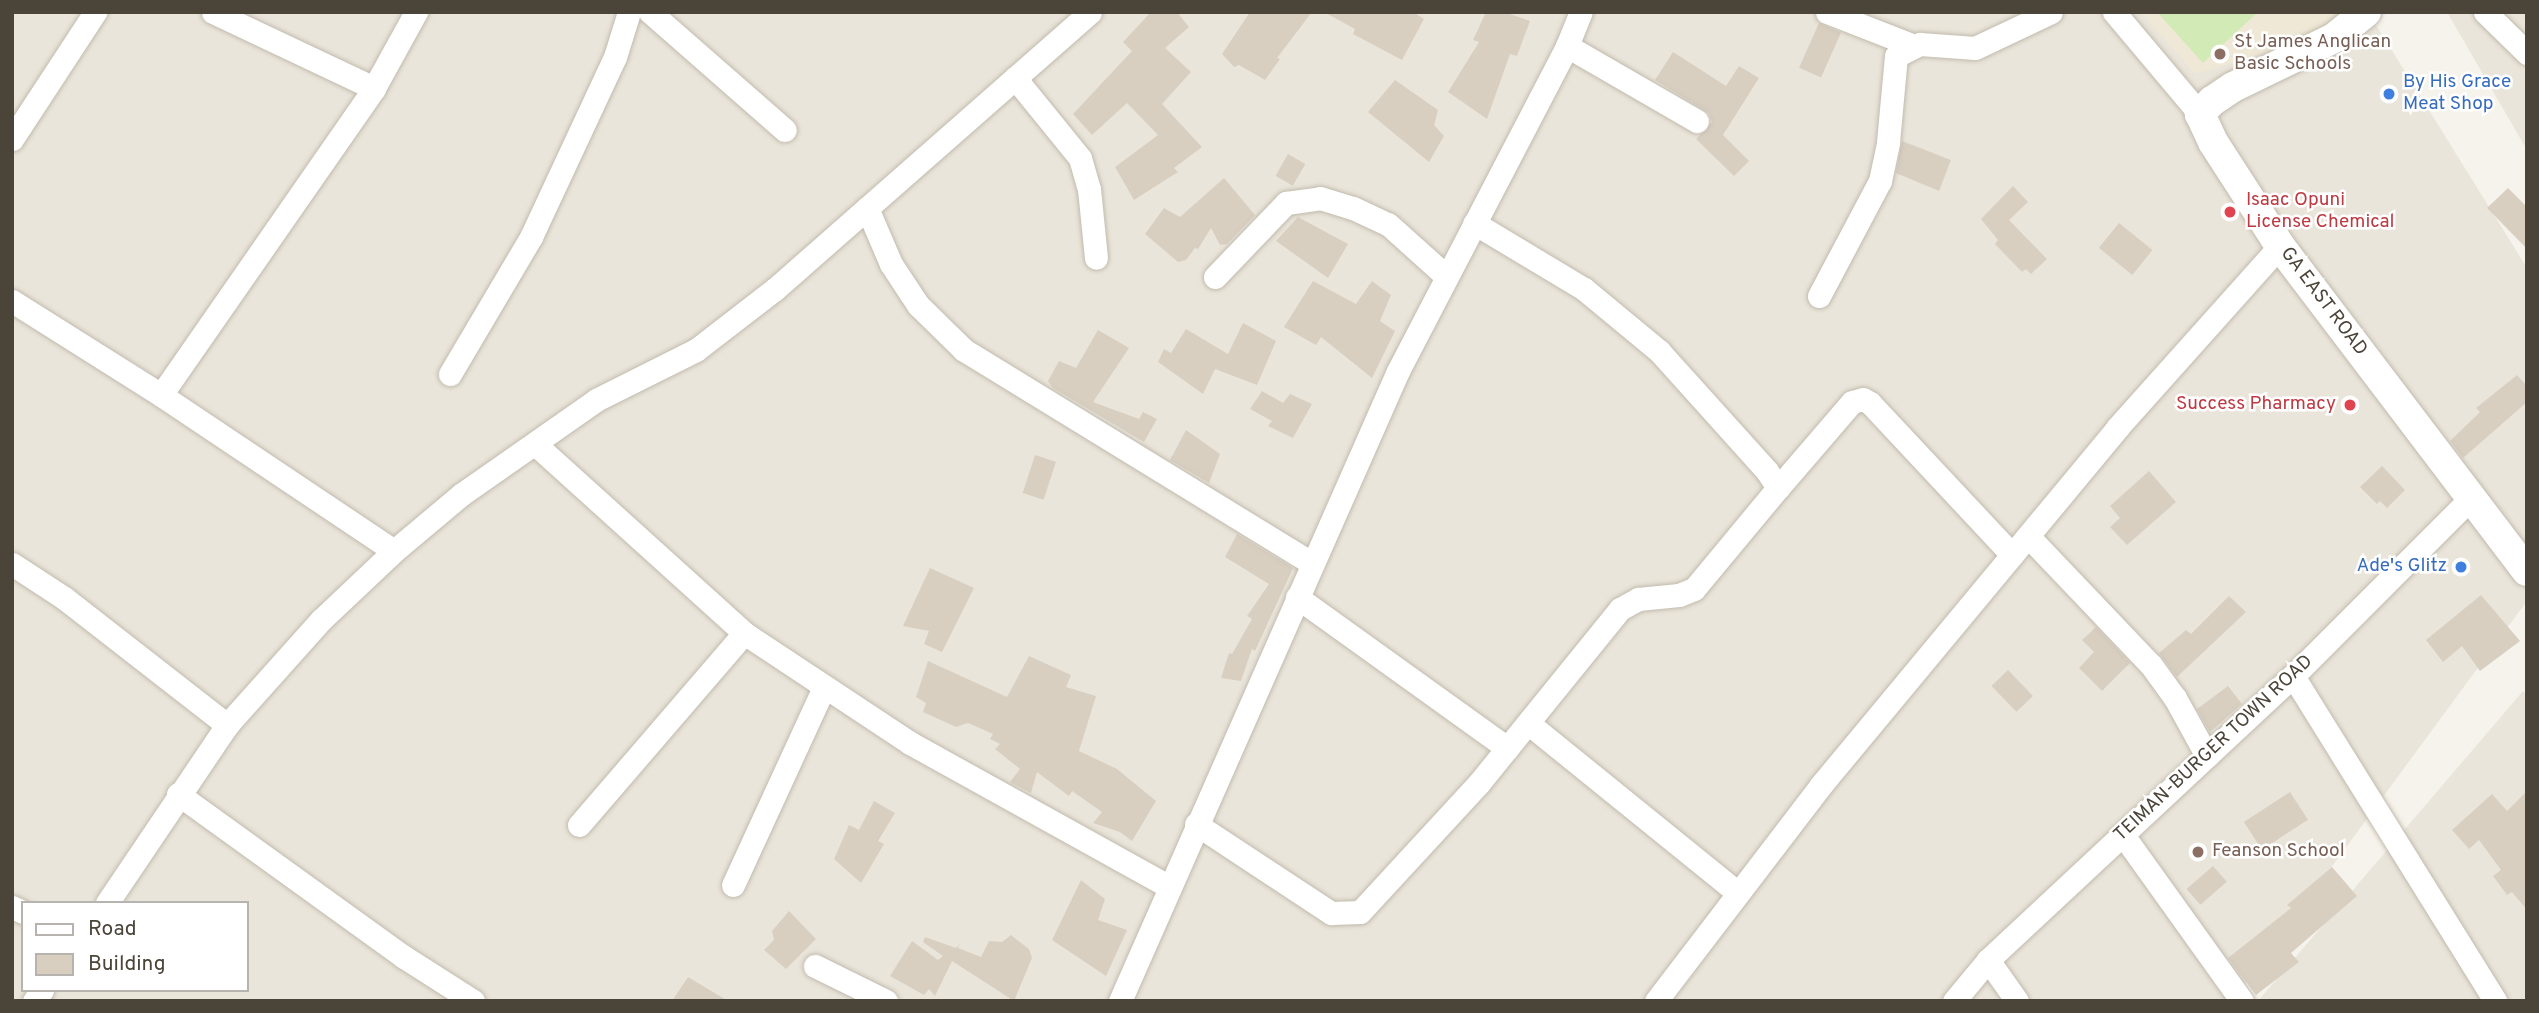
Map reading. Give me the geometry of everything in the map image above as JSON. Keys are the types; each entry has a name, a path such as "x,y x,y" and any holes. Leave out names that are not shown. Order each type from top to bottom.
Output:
{"street":[{"path":"12,139 95,12"},
{"path":"213,12 374,88"},
{"path":"161,395 374,88 416,12"},
{"path":"450,374 531,237 615,57 629,12"},
{"path":"650,12 785,130"},
{"path":"108,901 178,794 227,726 321,620 394,551 462,494 596,400 696,350 775,289 1090,12"},
{"path":"1120,1001 1168,886 1398,371 1567,46 1581,12"},
{"path":"1827,12 1914,46 1975,48 2050,12"},
{"path":"2114,12 2200,114 2233,87 2334,38 2367,12"},
{"path":"2485,12 2527,53"},
{"path":"1567,46 1697,121"},
{"path":"1819,296 1880,181 1888,142 1896,56 1914,46"},
{"path":"1015,78 1080,158 1089,189 1096,258"},
{"name":"GA EAST ROAD","path":"2200,114 2213,142 2280,246 2473,496 2527,571"},
{"path":"1215,277 1286,203 1320,198 1353,208 1388,225 1447,276"},
{"path":"867,208 891,264 918,305 964,350 1312,563"},
{"path":"1474,223 1584,289 1659,351 1767,471 1778,488"},
{"path":"1656,1001 1821,785 2117,428 2280,246"},
{"path":"12,301 161,395 394,551"},
{"path":"1196,824 1331,914 1360,912 1471,793 1620,609 1638,599 1679,595 1693,589 1852,402 1863,400 1870,403 2012,555"},
{"path":"535,444 744,633 910,743 1168,886"},
{"name":"TEIMAN-BURGER TOWN ROAD","path":"1954,1001 1988,960 2294,676 2473,496"},
{"path":"2028,536 2130,640 2157,673 2207,756"},
{"path":"12,564 64,598 227,726"},
{"path":"1297,597 1507,748"},
{"path":"579,825 744,633"},
{"path":"2294,676 2495,1001"},
{"path":"733,885 824,687"},
{"path":"1528,723 1738,893"},
{"path":"178,794 404,957 473,1001"},
{"path":"2123,835 2242,1001"},
{"path":"1988,960 2017,1001"},
{"path":"815,966 886,1001"}],"shaded area":[{"path":"12,12 2368,12 2527,268 2527,601 2233,1001 12,1001"},
{"name":"St James Anglican Basic Schools","path":"2141,12 2350,12 2329,34 2195,74"},
{"path":"2447,12 2527,12 2527,150"},
{"path":"2523,691 2527,697 2527,1001 2258,1001"}],"green space":[{"path":"2157,12 2258,12 2203,63"}],"building":[{"path":"1151,12 1177,12 1189,27 1165,48 1191,72 1162,104 1202,147 1174,168 1178,172 1134,200 1115,167 1158,135 1127,103 1092,135 1073,114 1132,51 1123,42"},
{"path":"1250,12 1312,12 1277,58 1280,59 1265,80 1239,65 1234,67 1222,54"},
{"path":"1324,12 1413,12 1424,19 1402,60 1353,34 1355,29"},
{"path":"1486,12 1504,12 1530,21 1517,56 1510,54 1487,119 1448,92 1479,42 1473,40"},
{"path":"1819,23 1841,33 1821,78 1799,68"},
{"path":"1673,52 1726,86 1739,66 1759,78 1723,135 1749,161 1734,176 1696,139 1712,122 1709,113 1655,80"},
{"path":"1395,80 1438,110 1434,125 1444,136 1429,162 1368,112"},
{"path":"1902,141 1951,160 1939,191 1896,173"},
{"path":"1288,154 1305,164 1293,186 1276,176"},
{"path":"1224,178 1255,215 1227,244 1220,245 1211,228 1198,249 1195,248 1186,260 1178,262 1145,234 1164,208 1180,217"},
{"path":"2013,186 2028,202 2009,220 2047,259 2031,274 2026,269 2022,272 1995,244 1998,240 1981,219"},
{"path":"2508,188 2527,207 2527,249 2487,208"},
{"path":"1298,217 1348,244 1328,278 1276,241"},
{"path":"2119,223 2152,250 2132,275 2099,248"},
{"path":"1313,281 1356,304 1372,281 1391,295 1380,321 1395,331 1372,378 1321,337 1316,345 1284,327"},
{"path":"1243,323 1276,341 1257,385 1215,369 1203,394 1158,362 1164,349 1171,353 1186,329 1228,354"},
{"path":"1098,330 1129,348 1093,402 1139,419 1143,412 1157,419 1144,442 1053,388 1048,381 1059,361 1076,368"},
{"path":"2517,375 2527,386 2527,402 2463,458 2450,441 2480,412 2476,408"},
{"path":"1262,391 1283,403 1290,394 1312,404 1293,438 1268,426 1272,421 1250,409"},
{"path":"1186,430 1220,454 1209,483 1170,460"},
{"path":"1035,455 1056,462 1044,500 1023,493"},
{"path":"2382,466 2405,490 2387,508 2380,501 2377,504 2360,487"},
{"path":"2149,471 2176,502 2127,545 2110,527 2120,518 2110,506"},
{"path":"1237,534 1293,568 1255,651 1252,649 1241,681 1221,678 1229,653 1232,654 1252,619 1247,616 1269,584 1225,557"},
{"path":"930,568 974,588 942,652 924,644 929,631 903,626"},
{"path":"2481,595 2520,641 2480,671 2462,646 2443,662 2426,640"},
{"path":"2229,596 2246,612 2177,677 2159,653 2186,630 2191,634"},
{"path":"2096,627 2130,663 2102,691 2079,668 2094,652 2082,640"},
{"path":"1029,656 1071,675 1066,687 1096,696 1079,751 1117,769 1156,801 1132,841 1120,832 1093,823 1102,812 1072,791 1069,796 1037,772 1031,793 1010,782 1020,769 995,749 1000,744 990,739 993,734 968,723 956,727 923,712 926,703 916,697 928,661 1007,697"},
{"path":"2008,670 2033,696 2016,712 1991,686"},
{"path":"2228,686 2242,704 2210,732 2197,709"},
{"path":"2527,791 2527,910 2512,892 2507,895 2493,876 2501,870 2479,840 2469,849 2452,830 2492,794 2507,811"},
{"path":"2290,792 2308,820 2262,850 2244,822"},
{"path":"874,801 895,813 878,841 884,844 861,883 834,859 849,825 859,830"},
{"path":"2213,866 2227,882 2200,905 2187,889"},
{"path":"2332,867 2357,896 2291,953 2299,962 2256,995 2228,958 2291,908 2287,905"},
{"path":"1081,880 1105,899 1098,920 1127,930 1106,976 1052,940"},
{"path":"789,911 816,939 786,969 764,950 774,940 772,931"},
{"path":"1011,935 1029,949 1032,958 1014,1001 952,961 935,996 929,989 924,995 890,976 912,941 938,960 943,956 923,942 925,937 956,948 960,944 958,948 981,957 989,941 1002,942"},
{"path":"688,977 728,1001 672,1001"}],"place":[{"name":"St James Anglican Basic Schools","path":"2220,54"},
{"name":"By His Grace Meat Shop","path":"2389,94"},
{"name":"Isaac Opuni License Chemical","path":"2230,212"},
{"name":"Success Pharmacy","path":"2350,405"},
{"name":"Ade's Glitz","path":"2461,567"},
{"name":"Feanson School","path":"2198,852"}]}
